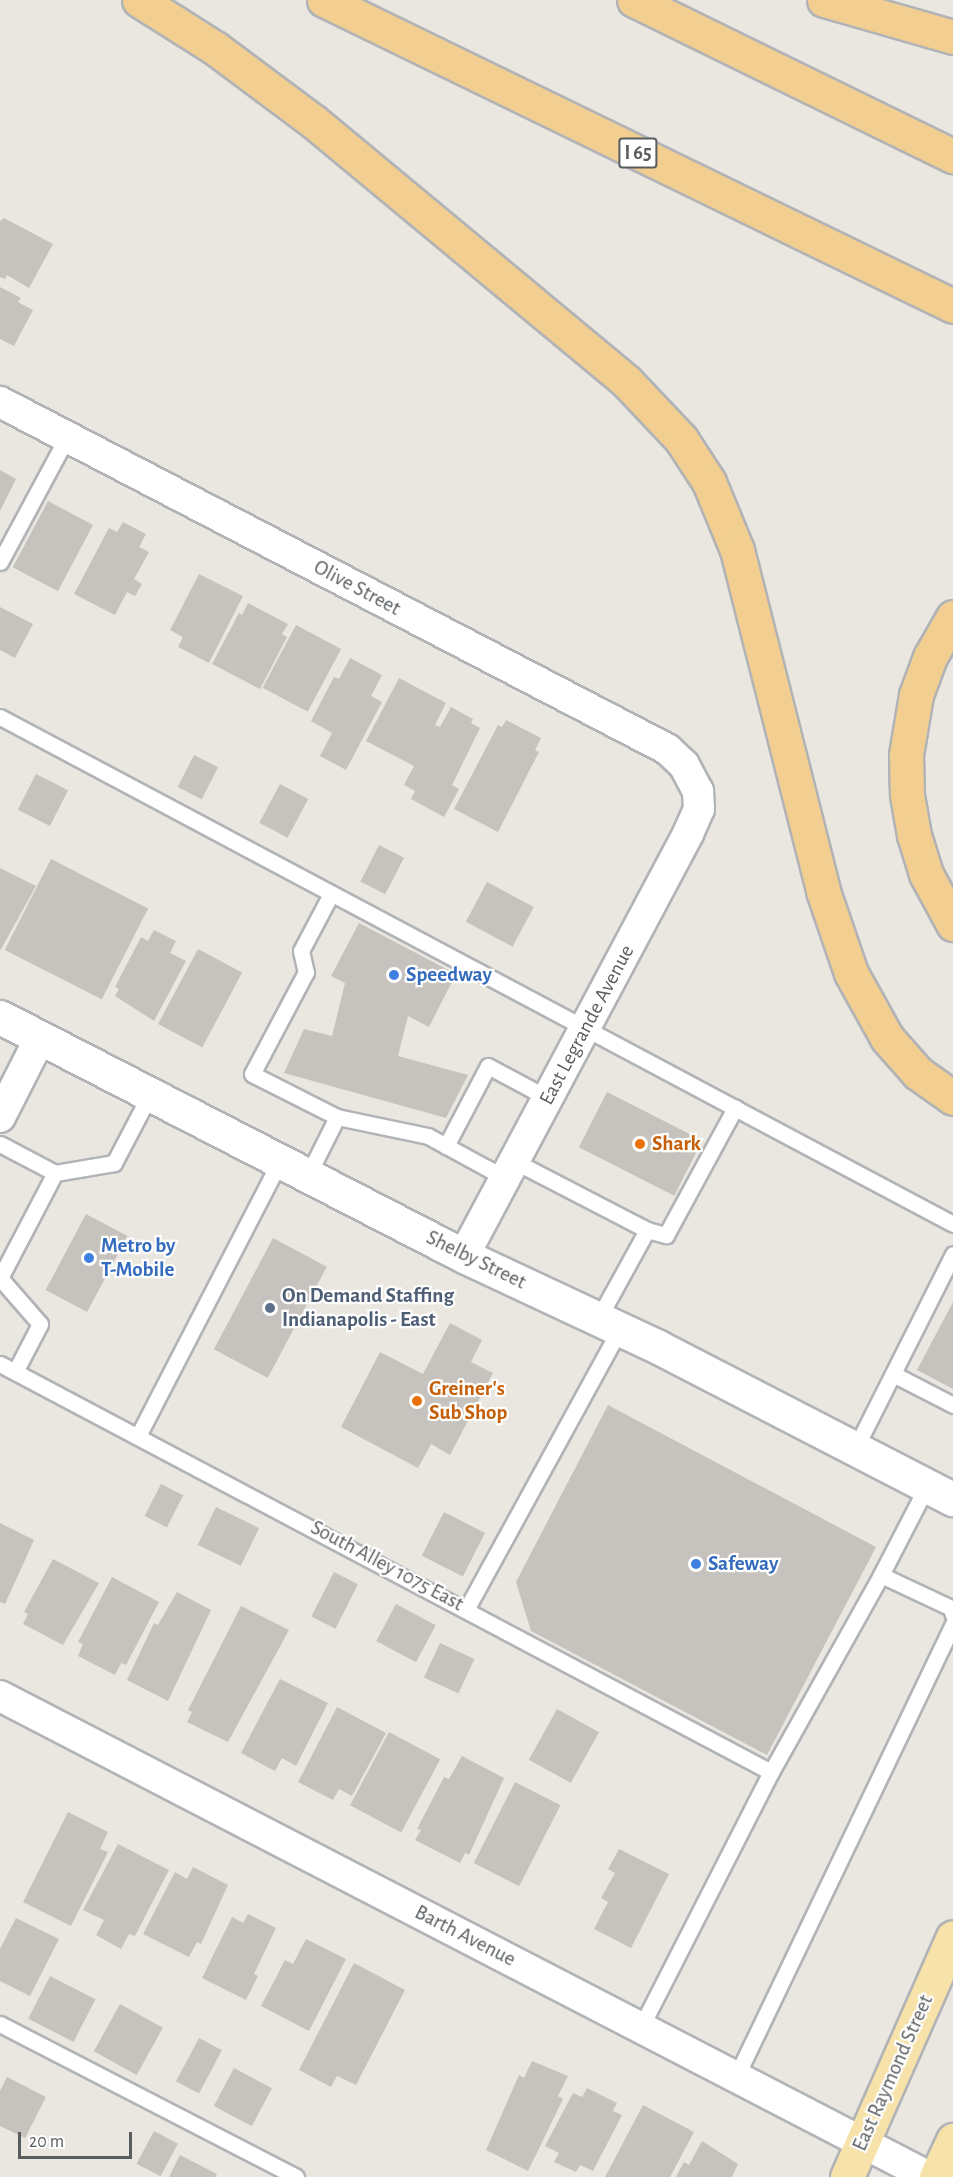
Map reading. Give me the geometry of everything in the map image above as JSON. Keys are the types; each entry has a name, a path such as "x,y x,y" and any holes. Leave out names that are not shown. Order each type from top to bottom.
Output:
{"highway":[{"path":"139,0 230,58 314,122 627,382 681,439 709,482 737,550 820,880 851,973 887,1038 918,1072 953,1098"},
{"name":"I 65","path":"324,0 953,306"},
{"path":"634,0 953,156"},
{"path":"824,0 953,37"},
{"path":"953,617 930,657 916,695 906,755 907,795 914,835 926,874 953,924"}],"main road":[{"name":"Shelby Street","path":"0,1017 464,1256 609,1324 940,1493"},
{"name":"East Raymond Street","path":"847,2177 953,1937"},
{"path":"936,2177 953,2140"}],"street":[{"name":"Olive Street","path":"0,402 667,749 684,765 698,791"},
{"name":"East Legrande Avenue","path":"464,1256 688,834 699,809 698,791"},
{"path":"0,1117 40,1038"},
{"name":"Barth Avenue","path":"0,1696 929,2177"}],"lane":[{"path":"0,562 67,437"},
{"path":"0,717 953,1224"},
{"path":"331,894 301,951 306,972 252,1074 338,1117 428,1136 446,1146 510,1170 647,1230 666,1235 735,1108"},
{"path":"446,1146 488,1066 548,1098"},
{"path":"0,1144 55,1173 114,1163 150,1094"},
{"path":"138,1436 294,1168 338,1117"},
{"path":"15,1372 40,1324 0,1278 55,1173"},
{"path":"467,1608 609,1324 647,1230"},
{"path":"855,1449 953,1254"},
{"name":"South Alley 1075 East","path":"0,1364 467,1608 771,1772"},
{"path":"893,1374 953,1405"},
{"path":"641,2027 771,1772 881,1575 940,1493"},
{"path":"881,1575 951,1608 953,1615"},
{"path":"736,2077 953,1624"},
{"path":"0,2024 296,2177"}],"building":[{"path":"4,218 53,244 29,288 7,275 5,279 0,277 0,221"},
{"path":"0,287 21,298 18,302 33,310 14,346 0,339"},
{"path":"0,470 16,479 0,511"},
{"path":"48,501 93,525 58,591 13,567"},
{"path":"123,522 146,534 139,547 149,552 134,579 142,584 135,596 127,592 115,615 74,594 109,528 117,532"},
{"path":"199,574 243,596 209,663 178,647 183,637 170,630"},
{"path":"248,603 288,624 282,634 287,637 260,689 212,664 239,613 242,615"},
{"path":"0,607 33,624 15,658 0,650"},
{"path":"296,625 341,649 308,712 263,688"},
{"path":"350,658 382,675 371,696 382,702 346,770 320,756 332,733 311,721 334,677 339,679"},
{"path":"399,678 446,703 435,725 440,727 451,707 473,719 471,723 480,728 452,785 459,789 444,817 411,799 415,791 404,785 414,766 366,741"},
{"path":"506,720 541,738 535,750 539,752 498,832 454,809 498,725 502,727"},
{"path":"194,755 218,767 202,799 178,787"},
{"path":"36,774 68,790 50,826 18,810"},
{"path":"280,784 308,799 288,838 259,823"},
{"path":"379,845 404,858 385,894 360,882"},
{"path":"51,859 148,908 102,999 5,950"},
{"path":"0,868 36,886 0,951"},
{"path":"487,882 534,907 513,947 466,922"},
{"name":"Speedway","path":"359,923 456,974 429,1027 408,1016 398,1056 468,1075 446,1118 284,1073 304,1029 332,1036 345,983 331,976"},
{"path":"154,930 176,941 170,953 186,961 154,1021 115,996 119,989 115,987 141,937 148,941"},
{"path":"198,949 242,972 202,1048 158,1024"},
{"name":"Shark","path":"607,1092 702,1141 674,1196 579,1147"},
{"name":"Metro by T-Mobile","path":"86,1214 127,1236 87,1312 46,1290"},
{"name":"On Demand Staffing Indianapolis - East","path":"273,1238 327,1267 268,1378 214,1349"},
{"path":"953,1302 953,1389 917,1370"},
{"name":"Greiner's Sub Shop","path":"450,1323 482,1340 471,1362 493,1373 450,1455 431,1444 418,1468 341,1427 380,1352 423,1374"},
{"name":"Safeway","path":"608,1405 876,1547 767,1755 531,1631 516,1582"},
{"path":"161,1484 183,1495 167,1527 145,1516"},
{"path":"216,1507 259,1528 241,1566 198,1545"},
{"path":"444,1512 485,1533 463,1577 422,1556"},
{"path":"0,1523 34,1540 5,1604 0,1602"},
{"path":"53,1559 99,1583 63,1645 23,1624 28,1614 24,1612"},
{"path":"334,1572 358,1584 335,1629 311,1617"},
{"path":"112,1577 159,1602 126,1665 121,1663 115,1675 78,1656 83,1644 78,1642"},
{"path":"177,1592 211,1610 168,1701 127,1680 154,1623 158,1625"},
{"path":"396,1604 436,1625 416,1662 376,1641"},
{"path":"241,1606 289,1630 228,1742 187,1722 192,1712 188,1710"},
{"path":"440,1643 474,1659 458,1693 424,1677"},
{"path":"280,1679 328,1703 296,1766 282,1758 275,1771 241,1753"},
{"path":"337,1707 386,1733 352,1796 339,1789 333,1800 298,1782"},
{"path":"557,1709 599,1732 571,1783 529,1760"},
{"path":"389,1732 440,1759 401,1833 350,1805"},
{"path":"462,1756 504,1778 469,1855 465,1853 460,1863 415,1840 421,1830 417,1829 444,1777 449,1779"},
{"path":"515,1782 560,1805 519,1886 474,1863"},
{"path":"68,1812 108,1832 100,1849 108,1852 71,1926 23,1902"},
{"path":"118,1844 169,1870 135,1936 129,1934 121,1949 96,1935 104,1920 83,1910"},
{"path":"619,1849 669,1874 631,1948 594,1929 608,1902 601,1898 615,1873 608,1869"},
{"path":"193,1867 228,1885 201,1944 197,1942 189,1957 143,1934 175,1872 187,1879"},
{"path":"248,1914 276,1928 254,1974 258,1976 246,2000 202,1978 232,1917 243,1923"},
{"path":"16,1918 59,1939 30,1996 0,1981 0,1949"},
{"path":"306,1939 346,1959 309,2031 261,2006 285,1960 293,1964"},
{"path":"354,1963 405,1990 356,2085 337,2076 331,2087 299,2070"},
{"path":"50,1976 95,1999 74,2042 28,2019"},
{"path":"120,2004 163,2028 137,2075 94,2051"},
{"path":"199,2038 222,2050 199,2093 176,2081"},
{"path":"532,2061 568,2076 558,2096 563,2099 528,2171 486,2150 519,2075 524,2078"},
{"path":"234,2068 272,2088 252,2126 214,2106"},
{"path":"7,2077 46,2097 25,2138 0,2126 0,2091"},
{"path":"587,2088 617,2103 613,2111 622,2115 593,2171 580,2165 576,2172 554,2162 559,2153 545,2146 573,2093 582,2097"},
{"path":"643,2105 694,2132 670,2177 605,2177"},
{"path":"154,2131 178,2144 160,2176 137,2164"},
{"path":"702,2141 738,2164 732,2177 676,2177 684,2162 689,2165"},
{"path":"180,2155 217,2174 215,2177 169,2177"}],"place":[{"name":"Speedway","path":"394,975"},
{"name":"Shark","path":"640,1144"},
{"name":"Metro by T-Mobile","path":"89,1258"},
{"name":"On Demand Staffing Indianapolis - East","path":"270,1308"},
{"name":"Greiner's Sub Shop","path":"417,1401"},
{"name":"Safeway","path":"696,1564"}]}
